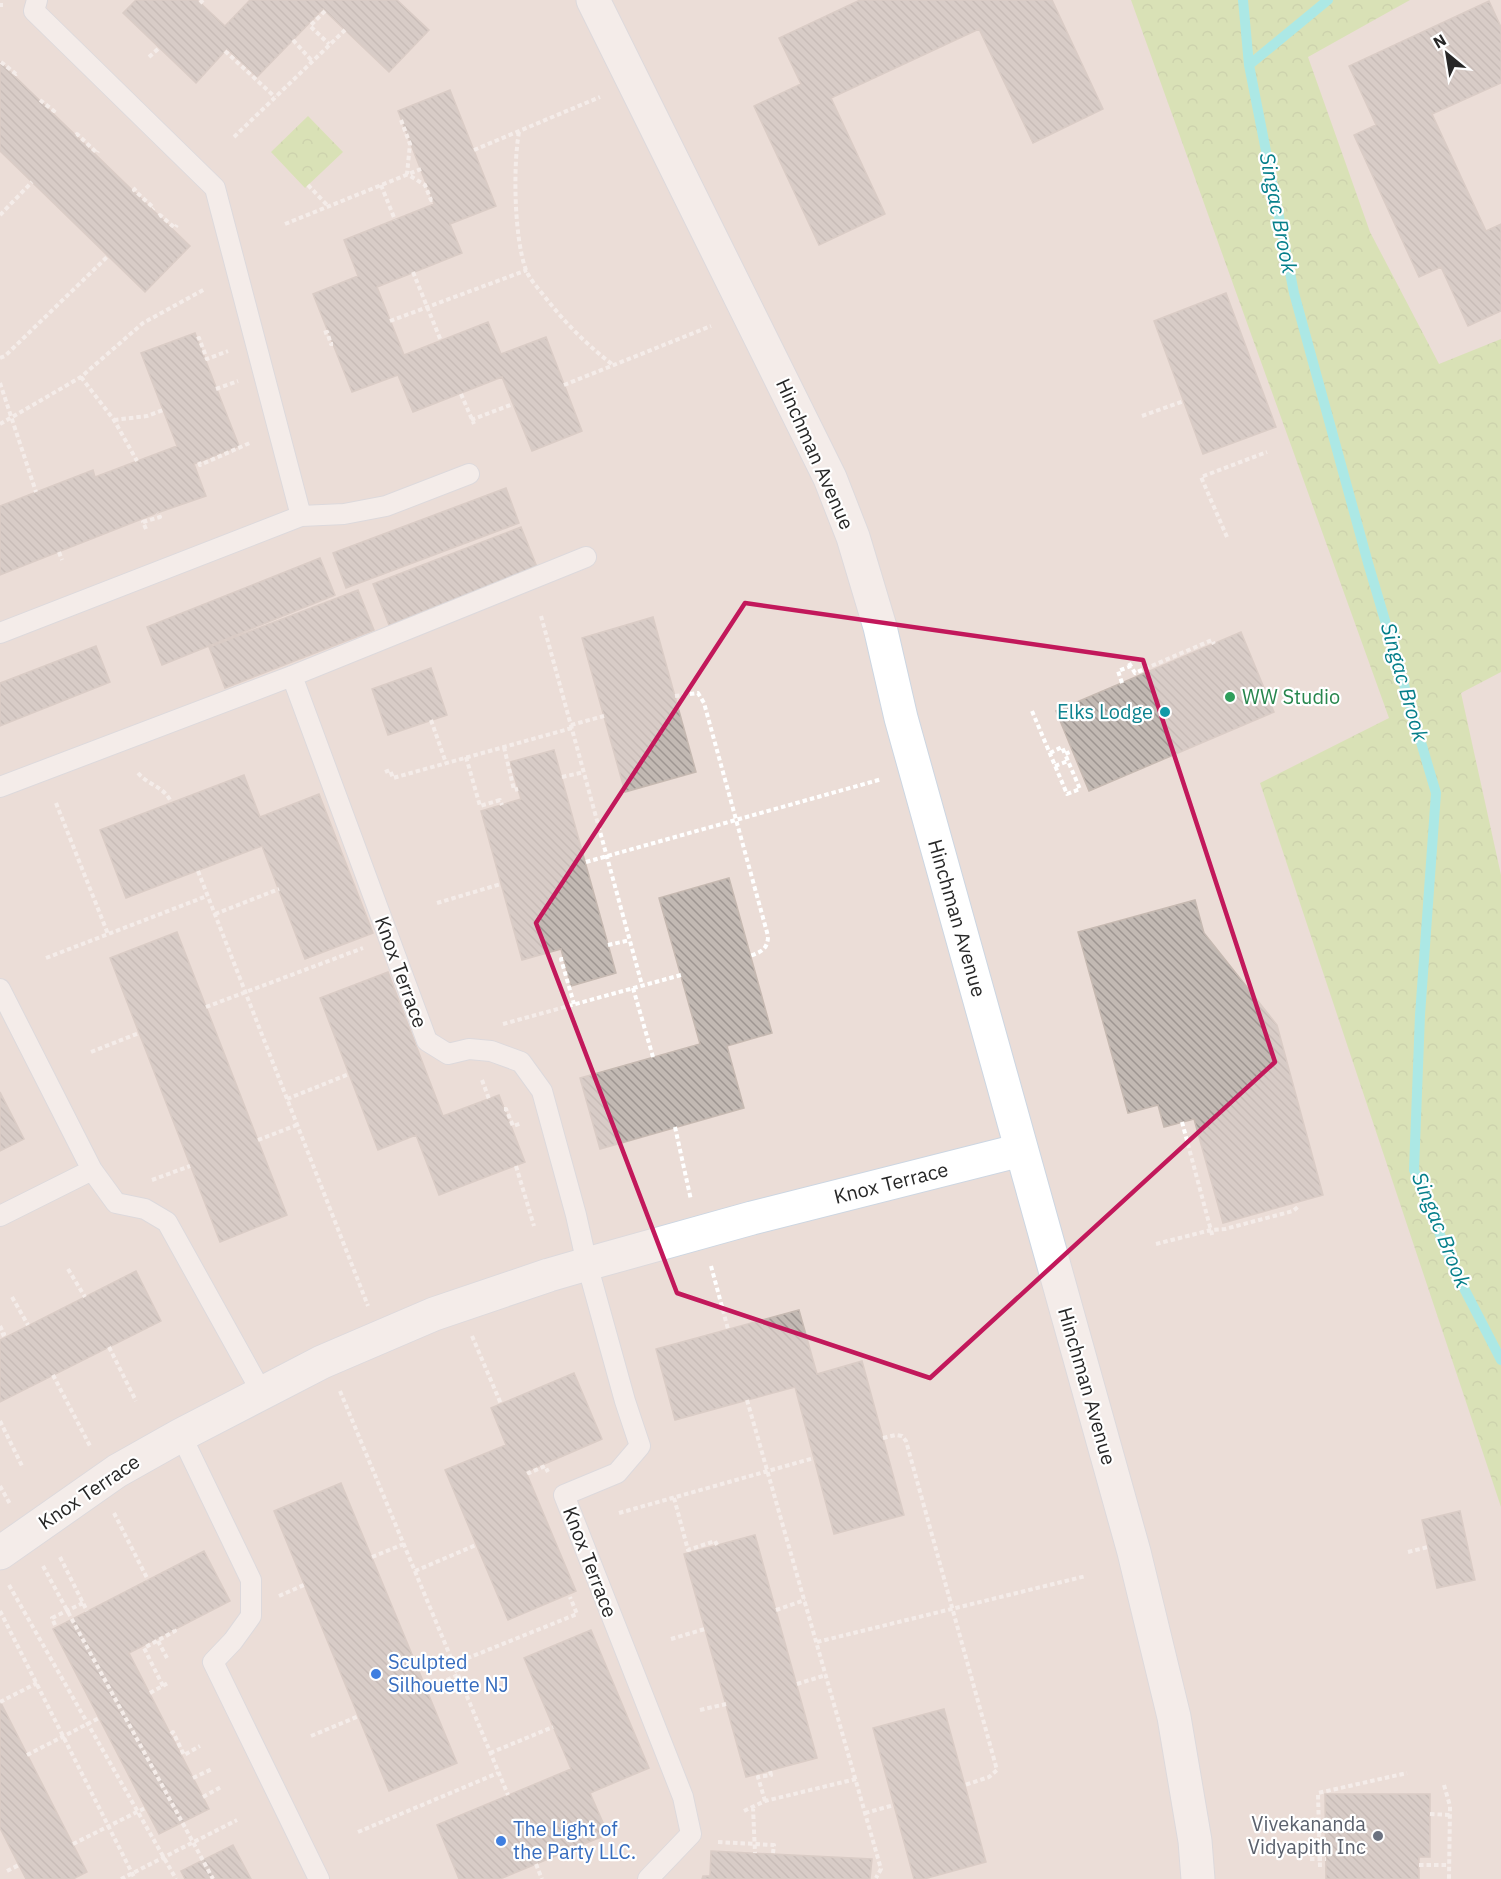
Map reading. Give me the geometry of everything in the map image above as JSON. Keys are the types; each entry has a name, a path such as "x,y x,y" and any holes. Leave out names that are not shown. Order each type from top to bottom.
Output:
{"street":[{"name":"Hinchman Avenue","path":"602,3 825,467 849,527 880,627 901,718 1131,1541 1174,1717 1196,1841 1198,1879"},
{"name":"Knox Terrace","path":"4,1572 117,1471 181,1434 321,1362 434,1314 587,1264 752,1218 1022,1150"}],"lane":[{"path":"37,0 34,11 215,188 301,516"},
{"path":"0,633 301,516 344,514 386,506 469,474"},
{"path":"0,786 292,676 586,557"},
{"name":"Knox Terrace","path":"292,676 427,1041 448,1054 469,1049 480,1050 521,1062 542,1091 587,1264 625,1401 640,1446 617,1473 564,1495 683,1797 691,1834 648,1879"},
{"path":"0,989 92,1170 116,1203 145,1209 167,1222 262,1393"},
{"path":"0,1216 92,1170"},
{"path":"181,1434 251,1580 252,1616 213,1662 319,1879"}],"path":[{"path":"325,11 310,26 329,44"},
{"path":"234,137 345,30"},
{"path":"293,40 312,61"},
{"path":"149,57 159,48"},
{"path":"225,51 275,97"},
{"path":"1,63 2,61 15,74 18,72"},
{"path":"474,150 600,97"},
{"path":"40,100 55,110"},
{"path":"401,120 410,144 407,174"},
{"path":"519,132 516,180 519,232 526,270 557,313 613,366"},
{"path":"76,135 98,152"},
{"path":"285,224 421,169"},
{"path":"407,174 425,185 433,200"},
{"path":"0,215 32,182"},
{"path":"308,185 328,206"},
{"path":"381,185 395,220"},
{"path":"136,188 135,190 153,209"},
{"path":"159,216 175,228 177,225"},
{"path":"0,358 5,356 108,256"},
{"path":"390,321 526,270"},
{"path":"413,272 441,341"},
{"path":"0,424 81,377 143,323 205,289"},
{"path":"564,385 711,326"},
{"path":"324,333 327,332 333,344"},
{"path":"197,339 199,338 207,359 228,351"},
{"path":"81,377 114,420 137,461"},
{"path":"216,389 239,381"},
{"path":"0,383 36,492"},
{"path":"461,394 473,422 513,404"},
{"path":"1142,416 1184,401"},
{"path":"114,420 147,416 163,410"},
{"path":"199,462 200,465 261,438"},
{"path":"1227,537 1201,477 1266,452"},
{"path":"146,529 143,522 160,517 157,513"},
{"path":"59,552 62,560"},
{"path":"541,616 642,985"},
{"path":"1122,683 1118,671 1130,664 1135,673 1212,640 1214,644"},
{"path":"675,696 698,693 702,697 768,936 768,942 761,952 750,956"},
{"path":"1032,711 1067,794 1080,789 1062,747 1050,753"},
{"path":"385,772 390,770 393,778 604,716"},
{"path":"431,720 446,763"},
{"path":"504,747 514,790 518,789"},
{"path":"1065,754 1072,751"},
{"path":"466,757 480,806 500,800 502,805"},
{"path":"1055,766 1068,761"},
{"path":"562,777 584,772"},
{"path":"138,773 147,782 162,788 168,794 171,802"},
{"path":"586,862 882,779"},
{"path":"56,804 108,934"},
{"path":"198,871 369,1307"},
{"path":"437,903 501,884"},
{"path":"215,914 279,889"},
{"path":"46,958 207,896"},
{"path":"608,945 630,940"},
{"path":"206,1007 373,945"},
{"path":"563,959 561,959 574,1004"},
{"path":"492,1027 681,975"},
{"path":"633,988 652,1057"},
{"path":"91,1052 139,1033"},
{"path":"287,1099 349,1074"},
{"path":"482,1080 489,1099"},
{"path":"1182,1122 1213,1238"},
{"path":"258,1140 297,1125"},
{"path":"675,1128 692,1204"},
{"path":"152,1180 190,1166"},
{"path":"516,1166 534,1226"},
{"path":"1156,1244 1293,1211 1299,1206"},
{"path":"711,1264 728,1329"},
{"path":"68,1269 85,1297"},
{"path":"12,1297 28,1325"},
{"path":"0,1326 4,1334 0,1336"},
{"path":"471,1333 501,1404"},
{"path":"109,1347 136,1401"},
{"path":"53,1375 93,1450"},
{"path":"339,1389 508,1795"},
{"path":"747,1400 881,1869 876,1878"},
{"path":"0,1421 24,1468"},
{"path":"884,1438 896,1435 902,1436 906,1441 997,1770 989,1777 965,1785"},
{"path":"619,1513 814,1458"},
{"path":"528,1470 529,1473 545,1466 548,1473"},
{"path":"0,1486 11,1507"},
{"path":"674,1497 688,1550 715,1541 717,1545"},
{"path":"111,1509 148,1580"},
{"path":"372,1557 404,1544"},
{"path":"415,1570 476,1545"},
{"path":"1408,1552 1428,1547"},
{"path":"60,1557 87,1611"},
{"path":"39,1558 213,1879"},
{"path":"4,1572 175,1879"},
{"path":"816,1642 1086,1576"},
{"path":"276,1597 304,1585"},
{"path":"453,1664 577,1614 570,1597"},
{"path":"776,1610 805,1600"},
{"path":"55,1624 52,1618 83,1603"},
{"path":"0,1611 135,1879"},
{"path":"671,1639 705,1629"},
{"path":"150,1693 166,1685 144,1648 174,1630"},
{"path":"158,1641 166,1658"},
{"path":"426,1689 458,1675"},
{"path":"797,1684 826,1675"},
{"path":"0,1702 37,1683"},
{"path":"700,1710 726,1704"},
{"path":"312,1736 359,1716"},
{"path":"27,1755 99,1718"},
{"path":"490,1753 553,1727"},
{"path":"171,1734 173,1732 184,1755 200,1746"},
{"path":"194,1778 212,1769"},
{"path":"765,1801 759,1778 771,1775 770,1771"},
{"path":"358,1832 499,1773"},
{"path":"1320,1867 1318,1793 1407,1773"},
{"path":"744,1811 765,1801 856,1779"},
{"path":"1444,1785 1450,1806 1449,1879"},
{"path":"203,1797 221,1787"},
{"path":"865,1813 894,1805"},
{"path":"753,1807 756,1844 754,1853"},
{"path":"73,1844 145,1808"},
{"path":"1430,1814 1450,1815"},
{"path":"121,1879 237,1820"},
{"path":"714,1841 774,1845 773,1853"},
{"path":"1310,1859 1326,1859"},
{"path":"536,1864 542,1879"},
{"path":"7,1871 19,1865"},
{"path":"1419,1865 1449,1865"}],"highlighted area":[{"path":"745,603 1143,660 1275,1062 930,1378 677,1293 536,923"}],"green space":[{"path":"1131,0 1410,0 1308,57 1370,232 1439,364 1501,339 1501,672 1461,693 1501,875 1501,1507 1260,783 1389,718"},
{"path":"308,116 343,152 305,188 271,152"}],"building":[{"path":"136,0 197,0 225,26 250,0 397,0 429,30 389,72 323,9 257,77 227,49 196,83 123,13"},
{"path":"860,0 1052,0 1103,109 1033,143 979,29 831,98 885,214 819,245 754,106 801,84 779,38"},
{"path":"1489,1 1501,27 1501,83 1432,114 1486,231 1501,224 1501,311 1468,326 1441,267 1419,277 1354,135 1376,125 1349,66"},
{"path":"0,62 190,246 145,292 0,151"},
{"path":"450,90 496,206 450,224 462,253 377,287 404,355 488,322 501,354 546,337 582,431 532,451 502,377 413,412 398,375 352,392 313,294 358,276 344,240 434,204 398,111"},
{"path":"1226,293 1276,427 1203,454 1154,321"},
{"path":"195,333 239,446 194,464 206,496 0,575 0,506 93,470 95,477 177,446 141,353"},
{"path":"506,488 519,523 346,588 333,553"},
{"path":"521,527 537,567 389,625 373,584"},
{"path":"320,558 335,595 162,665 147,627"},
{"path":"358,590 374,630 225,688 209,647"},
{"path":"653,617 696,772 625,792 582,638"},
{"name":"Elks Lodge","path":"1241,632 1274,712 1089,791 1056,711"},
{"path":"96,646 110,682 0,726 0,683"},
{"path":"431,668 447,715 388,735 372,689"},
{"path":"554,750 616,973 571,986 561,949 522,960 481,811 521,799 510,762"},
{"path":"244,775 260,817 319,794 373,933 305,959 262,846 126,898 100,830"},
{"path":"729,878 772,1033 727,1046 744,1108 600,1149 580,1078 700,1044 659,898"},
{"path":"1195,900 1204,933 1277,1025 1323,1195 1223,1223 1194,1119 1164,1127 1158,1105 1128,1113 1078,932"},
{"path":"177,932 287,1215 220,1242 110,958"},
{"path":"388,972 443,1116 499,1095 525,1162 439,1195 416,1135 378,1150 320,998"},
{"path":"0,1092 24,1139 0,1151"},
{"path":"136,1271 161,1321 0,1402 0,1340"},
{"path":"799,1310 817,1374 862,1361 904,1515 834,1534 795,1387 675,1420 656,1349"},
{"path":"574,1373 602,1439 526,1472 576,1591 508,1620 445,1470 506,1445 491,1408"},
{"path":"341,1483 457,1763 389,1791 274,1511"},
{"path":"1460,1511 1475,1580 1437,1588 1422,1520"},
{"path":"755,1535 817,1758 746,1777 684,1554"},
{"path":"204,1551 230,1601 129,1653 209,1809 159,1834 53,1629"},
{"path":"591,1630 649,1768 590,1793 608,1834 500,1879 459,1879 437,1825 571,1769 524,1658"},
{"path":"0,1701 87,1872 73,1879 26,1879 0,1828"},
{"path":"944,1709 986,1862 924,1879 914,1879 873,1728"},
{"name":"Vivekananda Vidyapith Inc","path":"1325,1794 1430,1794 1430,1857 1419,1857 1419,1879 1326,1879"},
{"path":"233,1845 251,1879 185,1879 181,1871"},
{"path":"711,1851 872,1859 870,1879 702,1879 703,1876 710,1876"}],"waterway":[{"name":"Singac Brook","path":"1243,0 1249,65 1294,293 1368,563 1436,793 1420,1015 1414,1170 1454,1269 1501,1360"},
{"path":"1249,65 1328,0"}],"place":[{"name":"WW Studio","path":"1230,697"},
{"name":"Elks Lodge","path":"1165,712"},
{"name":"Sculpted Silhouette NJ","path":"376,1674"},
{"name":"Vivekananda Vidyapith Inc","path":"1378,1836"},
{"name":"The Light of the Party LLC.","path":"501,1841"}]}
